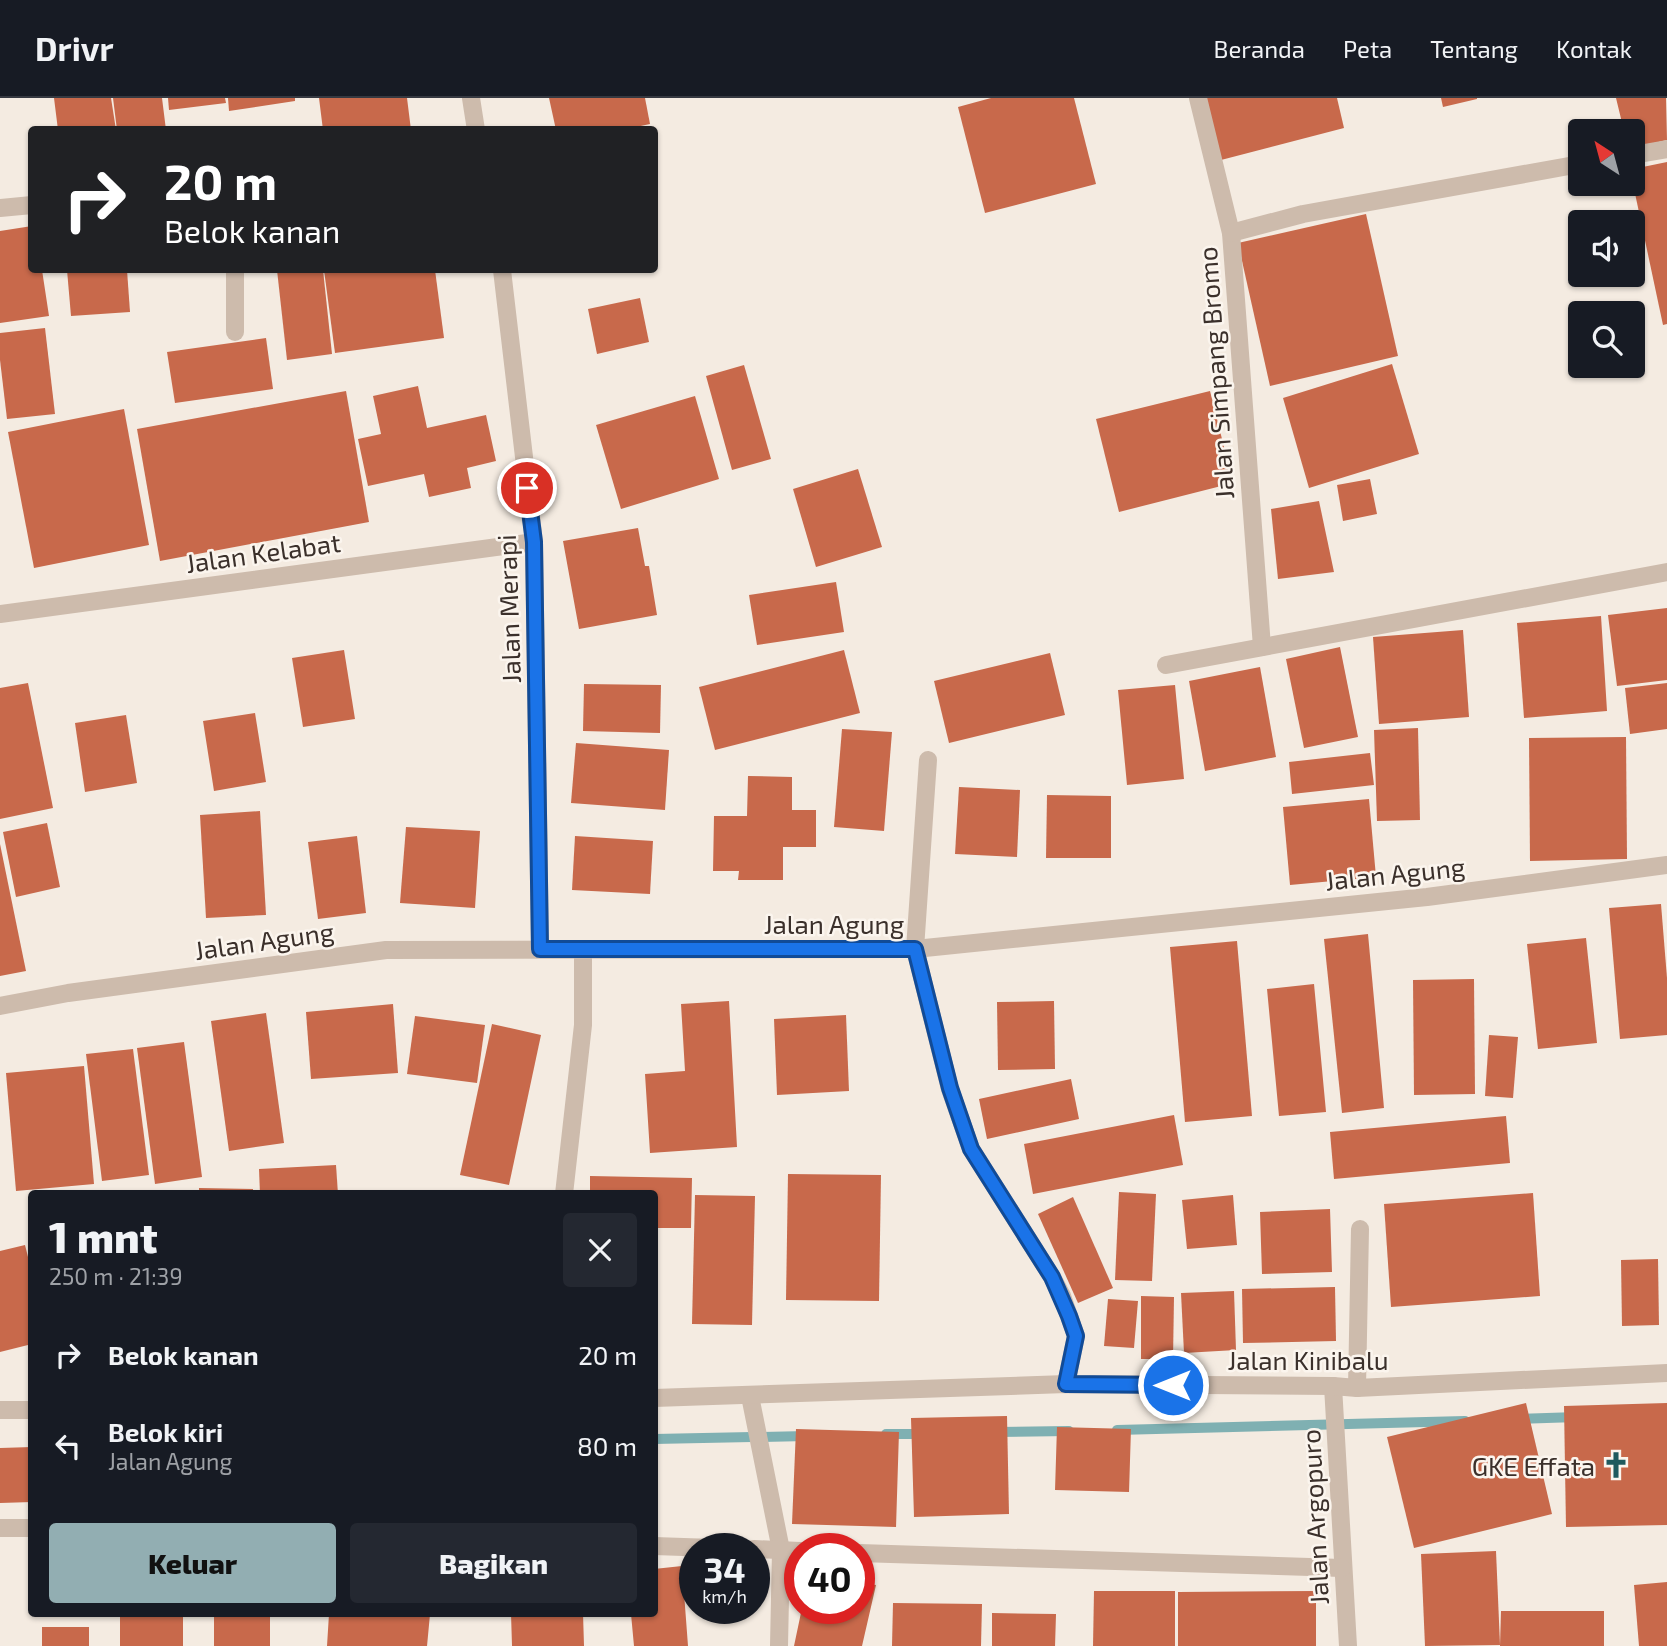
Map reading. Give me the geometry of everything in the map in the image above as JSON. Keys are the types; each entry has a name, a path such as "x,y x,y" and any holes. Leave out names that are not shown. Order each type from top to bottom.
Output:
{"street":[{"path":"471,98 475,126"},
{"name":"Jalan Simpang Bromo","path":"1198,98 1231,233 1262,647"},
{"path":"1645,153 1667,149"},
{"path":"1231,233 1303,214 1568,166"},
{"path":"0,208 28,205"},
{"path":"235,273 235,332"},
{"name":"Jalan Merapi","path":"502,273 534,542 540,949"},
{"name":"Jalan Kelabat","path":"0,614 534,542"},
{"path":"1167,665 1667,572"},
{"path":"928,760 915,949 950,1088 971,1149 1052,1277 1076,1336 1066,1384"},
{"name":"Jalan Agung","path":"0,1006 68,993 386,950 915,949 1427,897 1667,864"},
{"path":"564,1190 583,1026 583,949"},
{"path":"1357,1388 1360,1230"},
{"name":"Jalan Kinibalu","path":"658,1398 1066,1384 1357,1388 1667,1373"},
{"name":"Jalan Argopuro","path":"1334,1386 1348,1646"},
{"path":"750,1396 780,1550 779,1646"},
{"path":"0,1410 28,1410"},
{"path":"0,1528 28,1528"},
{"path":"658,1546 679,1547"},
{"path":"770,1550 784,1550"},
{"path":"875,1553 1342,1568"}],"building":[{"path":"54,98 111,98 115,126 58,126"},
{"path":"113,98 162,98 166,126 116,126"},
{"path":"168,98 225,98 226,103 169,110"},
{"path":"228,98 295,98 295,101 229,111"},
{"path":"319,98 407,98 410,126 322,126"},
{"path":"549,98 645,98 650,124 641,126 555,126"},
{"path":"991,98 1074,98 1096,184 985,213 958,107"},
{"path":"1205,98 1337,98 1344,128 1221,160"},
{"path":"1441,98 1477,98 1477,99 1443,107"},
{"path":"1616,98 1666,98 1667,140 1645,145 1645,119 1621,119"},
{"path":"1667,162 1667,324 1663,325 1645,240 1645,210 1639,210 1636,196 1645,196 1645,167"},
{"path":"1366,214 1398,356 1270,386 1238,243"},
{"path":"28,227 28,273 42,273 49,316 0,323 0,231"},
{"path":"67,273 127,273 130,312 71,316"},
{"path":"277,273 323,273 332,354 287,360"},
{"path":"324,273 435,273 444,338 335,353"},
{"path":"640,298 649,342 597,354 588,309"},
{"path":"45,328 55,414 7,419 0,360 0,333"},
{"path":"266,338 273,389 175,403 167,352"},
{"path":"1392,364 1419,454 1309,488 1283,398"},
{"path":"744,365 771,459 732,470 706,376"},
{"path":"418,386 427,428 486,415 496,461 467,468 471,488 429,497 424,474 368,486 358,439 381,434 373,396"},
{"path":"346,391 369,522 160,561 137,429"},
{"path":"1210,391 1233,483 1119,512 1096,419"},
{"path":"695,396 719,479 621,509 596,425"},
{"path":"124,409 149,545 34,568 8,432"},
{"path":"858,469 882,547 816,567 793,489"},
{"path":"1370,479 1377,514 1343,521 1337,485"},
{"path":"1319,501 1334,572 1278,579 1271,509"},
{"path":"638,528 645,566 649,566 657,615 579,629 563,541"},
{"path":"836,582 844,632 757,645 749,595"},
{"path":"1667,608 1667,680 1617,686 1608,615"},
{"path":"1601,616 1607,711 1524,718 1517,623"},
{"path":"1463,630 1469,717 1379,724 1373,637"},
{"path":"1340,647 1358,737 1304,748 1286,659"},
{"path":"344,650 355,719 303,727 292,658"},
{"path":"844,650 860,713 715,750 699,687"},
{"path":"1050,653 1065,715 949,743 934,681"},
{"path":"1260,667 1276,757 1205,771 1189,681"},
{"path":"28,683 53,808 0,819 0,688"},
{"path":"1667,683 1667,729 1630,734 1625,688"},
{"path":"584,684 661,685 660,733 583,731"},
{"path":"1175,685 1184,779 1127,785 1118,690"},
{"path":"255,713 266,782 214,791 203,721"},
{"path":"126,715 137,783 85,792 75,723"},
{"path":"1418,728 1420,820 1377,821 1374,730"},
{"path":"842,729 892,732 884,831 834,827"},
{"path":"1626,737 1627,859 1530,861 1529,738"},
{"path":"576,743 669,750 665,810 571,803"},
{"path":"1370,753 1374,785 1292,794 1289,762"},
{"path":"748,776 792,777 792,810 816,810 816,847 783,847 783,880 738,880 739,871 713,871 714,816 747,816"},
{"path":"959,787 1020,790 1017,857 955,854"},
{"path":"1047,795 1111,796 1111,858 1046,858"},
{"path":"1369,799 1376,877 1290,885 1283,807"},
{"path":"260,811 266,915 206,918 200,815"},
{"path":"47,823 60,887 16,897 3,832"},
{"path":"406,827 480,831 475,908 400,903"},
{"path":"357,836 366,913 318,919 308,842"},
{"path":"575,836 653,841 650,894 572,890"},
{"path":"0,844 26,971 0,976"},
{"path":"1661,904 1667,978 1667,1035 1620,1039 1609,908"},
{"path":"1368,934 1384,1108 1342,1113 1324,939"},
{"path":"1586,938 1597,1043 1538,1049 1527,944"},
{"path":"1237,941 1252,1116 1185,1122 1170,947"},
{"path":"1474,979 1475,1094 1414,1095 1413,980"},
{"path":"1314,984 1326,1112 1279,1116 1267,989"},
{"path":"729,1001 737,1147 650,1153 645,1074 685,1071 681,1004"},
{"path":"1054,1001 1055,1069 998,1070 997,1002"},
{"path":"393,1004 398,1073 311,1079 306,1012"},
{"path":"266,1013 284,1143 229,1151 211,1021"},
{"path":"846,1015 849,1091 777,1095 774,1019"},
{"path":"415,1016 485,1025 477,1083 407,1074"},
{"path":"492,1024 541,1035 509,1185 460,1175"},
{"path":"1489,1035 1518,1037 1513,1098 1485,1096"},
{"path":"184,1042 202,1177 155,1184 137,1048"},
{"path":"133,1049 149,1175 102,1181 86,1054"},
{"path":"84,1066 94,1184 16,1191 6,1073"},
{"path":"1071,1079 1079,1119 987,1139 979,1099"},
{"path":"1174,1115 1183,1165 1033,1194 1024,1144"},
{"path":"1506,1116 1510,1163 1334,1179 1330,1132"},
{"path":"336,1165 338,1190 260,1190 259,1169"},
{"path":"788,1174 881,1175 879,1301 786,1300"},
{"path":"590,1176 692,1178 691,1228 658,1228 658,1190 590,1190"},
{"path":"199,1188 253,1189 253,1190"},
{"path":"1119,1192 1156,1194 1152,1281 1115,1280"},
{"path":"1533,1193 1540,1296 1391,1307 1384,1204"},
{"path":"695,1195 755,1196 752,1325 692,1324"},
{"path":"1233,1195 1237,1245 1187,1249 1182,1200"},
{"path":"1073,1197 1113,1288 1078,1303 1038,1214"},
{"path":"1330,1209 1332,1272 1262,1274 1260,1212"},
{"path":"25,1245 28,1257 28,1345 0,1352 0,1251"},
{"path":"1658,1259 1659,1325 1622,1326 1621,1260"},
{"path":"1335,1287 1336,1341 1243,1343 1242,1289"},
{"path":"1234,1291 1236,1350 1184,1353 1181,1293"},
{"path":"1141,1296 1174,1297 1173,1359 1141,1359"},
{"path":"1108,1299 1138,1301 1134,1348 1104,1346"},
{"path":"1526,1403 1552,1514 1414,1548 1387,1437"},
{"name":"GKE Effata","path":"1667,1403 1667,1525 1566,1527 1564,1406"},
{"path":"1007,1416 1009,1514 914,1517 911,1418"},
{"path":"1057,1427 1131,1429 1129,1492 1055,1490"},
{"path":"796,1429 899,1432 896,1527 792,1524"},
{"path":"28,1447 28,1502 0,1503 0,1448"},
{"path":"1496,1551 1500,1645 1425,1646 1421,1554"},
{"path":"679,1566 679,1624 686,1624 688,1646 634,1646 631,1617 658,1617 658,1569"},
{"path":"1667,1582 1667,1646 1639,1646 1634,1585"},
{"path":"1094,1591 1175,1591 1175,1646 1093,1646"},
{"path":"1316,1591 1316,1646 1178,1646 1178,1592"},
{"path":"893,1603 982,1604 981,1646 892,1646"},
{"path":"1501,1611 1604,1611 1604,1646 1500,1646"},
{"path":"992,1613 1056,1614 1055,1646 992,1646"},
{"path":"120,1617 183,1617 183,1646 120,1646"},
{"path":"214,1617 270,1617 270,1646 214,1646"},
{"path":"329,1617 430,1617 427,1646 327,1646"},
{"path":"511,1617 583,1617 584,1646 512,1646"},
{"path":"799,1624 867,1624 862,1646 794,1646"},
{"path":"42,1627 89,1627 89,1646 42,1646"}],"waterway":[{"path":"1516,1419 1577,1417"},
{"path":"1117,1430 1465,1421"},
{"path":"995,1432 1069,1431"},
{"path":"886,1434 926,1434"},
{"path":"658,1439 807,1436"}],"place":[{"name":"GKE Effata","path":"1616,1465"}],"route":[{"path":"527,488 534,542 540,949 915,949 950,1088 971,1149 1052,1277 1062,1296 1076,1336 1066,1384 1173,1385"}]}
